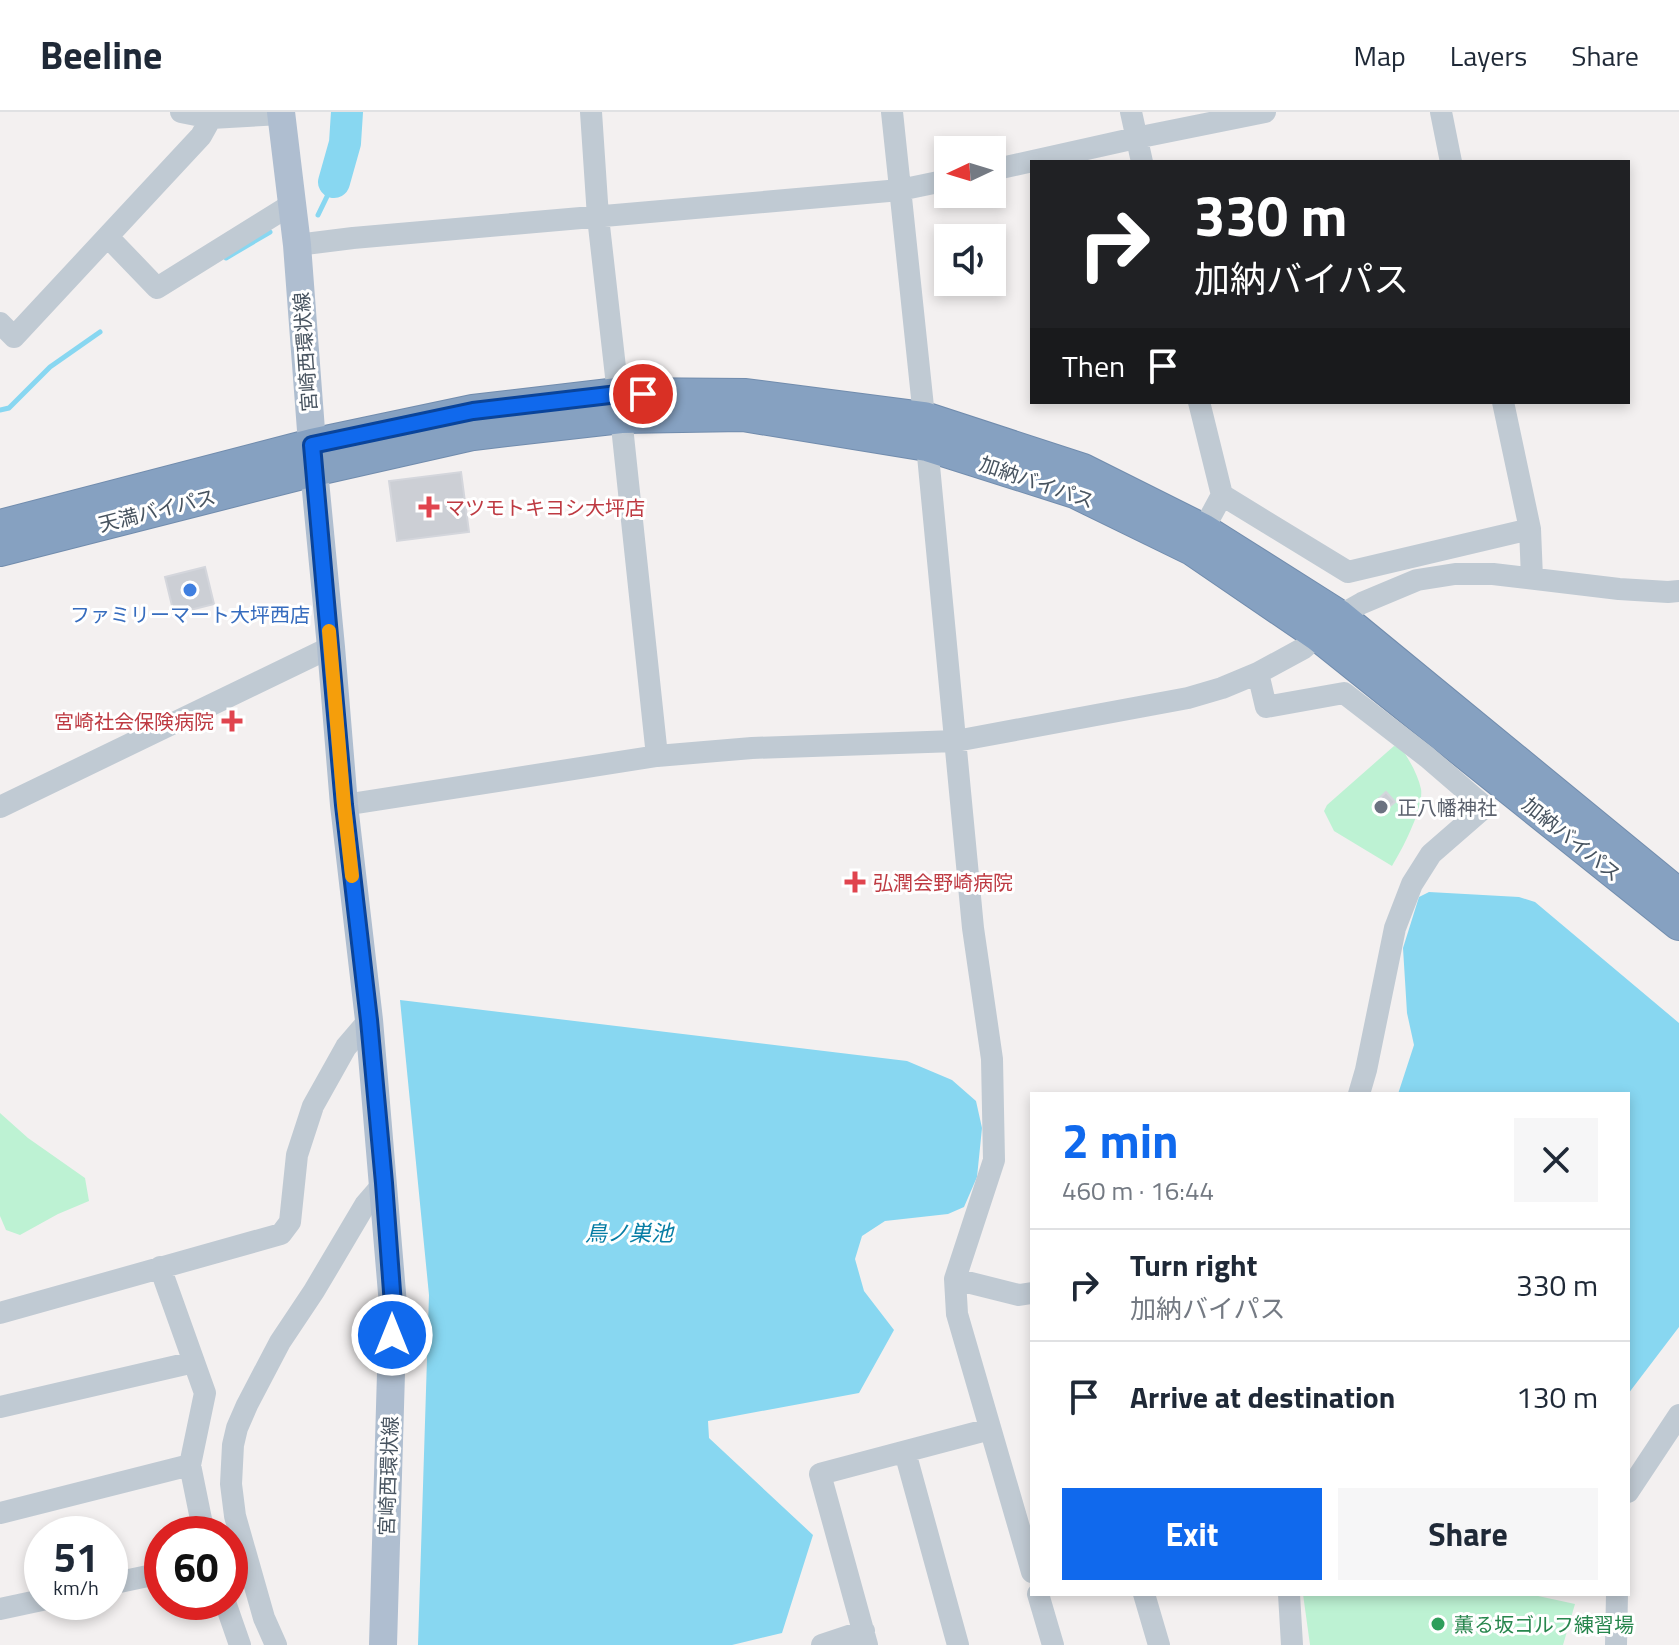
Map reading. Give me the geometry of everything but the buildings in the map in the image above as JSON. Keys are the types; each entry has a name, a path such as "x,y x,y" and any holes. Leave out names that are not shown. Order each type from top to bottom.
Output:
{"highway":[{"name":"加納バイパス","path":"313,458 473,411 619,406 926,432 1083,470 1203,530 1679,895"},
{"name":"加納バイパス","path":"926,432 1088,498 1192,549 1329,626 1679,924"},
{"name":"天満バイパス","path":"0,526 313,458"},
{"name":"天満バイパス","path":"0,550 313,458"}],"main road":[{"name":"宮崎西環状線","path":"281,113 297,245 344,805 369,1020 393,1305 383,1645"}],"street":[{"path":"181,112 211,118 281,113"},
{"path":"591,112 598,217 657,756"},
{"path":"892,112 973,928 992,1059 994,1160 955,1279 957,1314 1030,1565"},
{"path":"1131,112 1142,160"},
{"path":"1037,160 1265,112"},
{"path":"1441,112 1451,160"},
{"path":"5,335 108,237 201,136 211,118"},
{"path":"1006,167 1030,162"},
{"path":"297,245 900,190 934,183"},
{"path":"108,237 157,288 292,204"},
{"path":"1199,404 1222,495 1203,530"},
{"path":"1503,404 1530,529 1532,578"},
{"path":"1222,495 1348,572 1530,529"},
{"path":"344,805 657,756 752,748 956,741 1188,698 1258,673 1304,648 1362,603 1417,580 1455,574 1493,574 1619,589 1679,591"},
{"path":"0,807 331,647"},
{"path":"1258,673 1266,707 1344,693 1427,757 1485,807 1431,854 1412,884 1395,928 1360,1092"},
{"path":"0,1313 281,1234 290,1222 297,1155 313,1106 346,1047 369,1020"},
{"path":"276,1645 264,1618 235,1516 231,1484 233,1445 242,1417 280,1342 365,1205 384,1183"},
{"path":"160,1267 205,1393 190,1465 200,1516"},
{"path":"955,1279 1019,1295 1030,1293"},
{"path":"0,1407 194,1362"},
{"path":"1630,1489 1679,1415"},
{"path":"822,1645 866,1638 820,1474 990,1429"},
{"path":"905,1452 958,1645"},
{"path":"0,1513 190,1465"},
{"path":"1039,1596 1053,1645"},
{"path":"1145,1596 1159,1645"},
{"path":"1289,1596 1292,1645"},
{"path":"1616,1645 1617,1596"},
{"path":"0,1609 24,1604"},
{"path":"231,1620 240,1645"}],"green space":[{"path":"1394,746 1401,748 1413,767 1421,797 1411,829 1392,866 1334,831 1324,811"},
{"path":"0,1113 28,1138 85,1178 89,1201 20,1235 6,1230 0,1216"},
{"name":"薫る坂ゴルフ練習場","path":"1303,1596 1538,1596 1575,1604 1563,1645 1310,1645"}],"water":[{"path":"1429,892 1519,897 1535,902 1679,1023 1679,1327 1630,1391 1630,1092 1399,1092 1414,1045 1407,1013 1403,948 1419,897"},
{"name":"鳥ノ巣池","path":"400,1000 907,1061 952,1080 976,1101 982,1128 977,1177 964,1207 948,1214 885,1221 862,1236 855,1259 864,1291 894,1330 859,1393 708,1421 709,1438 813,1535 782,1633 732,1645 418,1645 429,1295"}],"waterway":[{"path":"334,182 345,143 347,112"},
{"path":"318,215 334,182"},
{"path":"226,258 270,232"},
{"path":"0,410 9,408 50,367 100,332"}],"slow traffic":[{"path":"329,631 352,876"}],"place":[{"name":"マツモトキヨシ大坪店","path":"429,507"},
{"name":"ファミリーマート大坪西店","path":"190,590"},
{"name":"宮崎社会保険病院","path":"232,721"},
{"name":"正八幡神社","path":"1381,807"},
{"name":"弘潤会野崎病院","path":"855,882"},
{"name":"薫る坂ゴルフ練習場","path":"1438,1624"}],"route":[{"path":"392,1335 393,1305 384,1183 344,805 312,445 473,411 618,394 643,394"}]}
